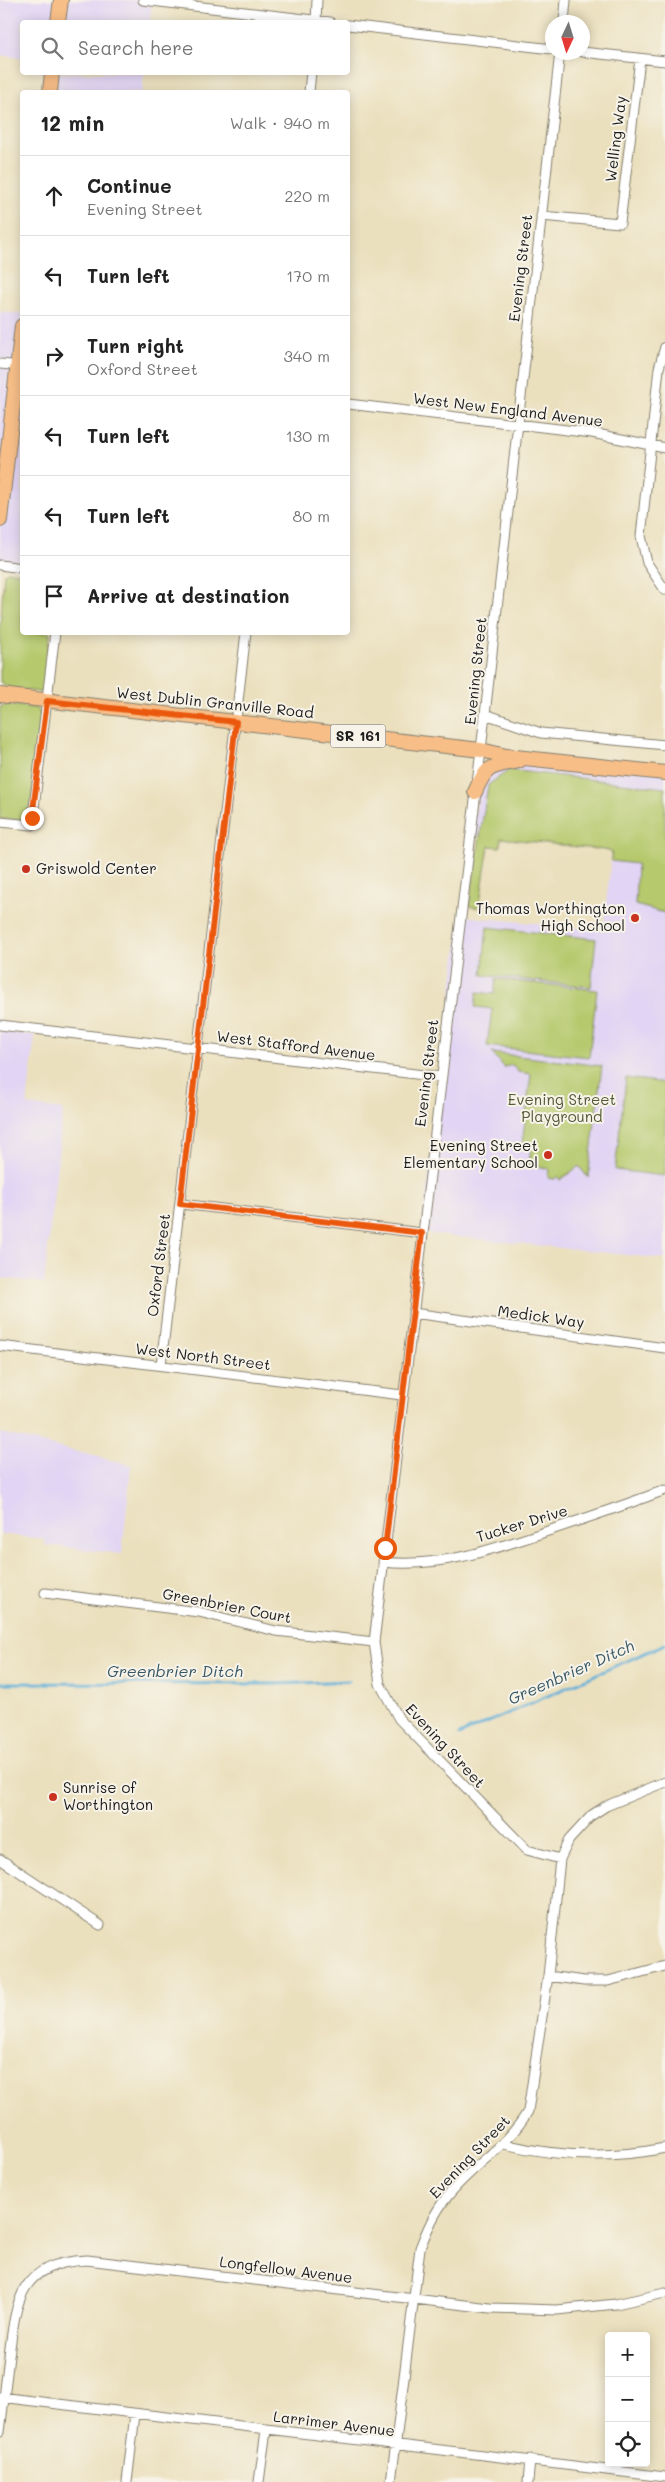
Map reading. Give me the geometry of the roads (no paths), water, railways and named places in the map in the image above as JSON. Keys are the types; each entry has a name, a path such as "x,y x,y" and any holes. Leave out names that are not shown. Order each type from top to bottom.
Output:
{"main road":[{"path":"58,20 60,0"},
{"path":"50,90 52,75"},
{"path":"0,520 20,366"},
{"name":"West Dublin Granville Road","path":"0,695 665,773"},
{"path":"475,792 484,773 490,767 529,758"}],"street":[{"path":"144,0 301,20"},
{"path":"317,0 317,20"},
{"path":"565,15 566,0"},
{"path":"350,25 545,48"},
{"path":"590,53 665,61"},
{"name":"Welling Way","path":"541,216 620,223 640,58"},
{"name":"Evening Street","path":"391,2482 420,2248 435,2214 458,2186 504,2144 519,2127 528,2111 548,1976 560,1859 527,1850 399,1719 380,1684 374,1642 402,1395 485,714 559,60"},
{"path":"309,90 311,75"},
{"path":"665,348 659,368 641,536 647,563 657,581 665,590"},
{"path":"0,364 20,366"},
{"name":"West New England Avenue","path":"350,404 592,433 665,448"},
{"path":"0,565 20,568"},
{"path":"0,822 32,826 55,635"},
{"name":"Oxford Street","path":"160,1365 246,635"},
{"path":"485,714 542,733 665,745"},
{"name":"West Stafford Avenue","path":"0,1025 441,1077"},
{"path":"180,1204 422,1233"},
{"name":"Medick Way","path":"413,1313 665,1348"},
{"name":"West North Street","path":"0,1346 402,1395"},
{"name":"Tucker Drive","path":"383,1562 408,1565 465,1556 601,1514 665,1490"},
{"name":"Greenbrier Court","path":"45,1593 199,1612 276,1631 374,1642"},
{"path":"560,1859 569,1840 592,1815 606,1806 665,1782"},
{"path":"0,1860 100,1925"},
{"path":"548,1976 584,1981 608,1981 665,1966"},
{"path":"504,2144 574,2155 628,2155 665,2148"},
{"name":"Longfellow Avenue","path":"0,2432 2,2397 19,2297 39,2272 54,2264 88,2260 490,2308 557,2310 616,2304 665,2293"},
{"name":"Larrimer Avenue","path":"2,2397 665,2477"},
{"path":"128,2482 135,2414"},
{"path":"259,2482 266,2430"},
{"path":"528,2482 530,2460"}],"waterway":[{"name":"Greenbrier Ditch","path":"459,1735 665,1644"},
{"name":"Greenbrier Ditch","path":"0,1683 277,1684 349,1681"}],"place":[{"name":"Griswold Center","path":"26,869"},
{"name":"Thomas Worthington High School","path":"635,918"},
{"name":"Evening Street Elementary School","path":"548,1155"},
{"name":"Sunrise of Worthington","path":"53,1797"}],"park label":[{"name":"Evening Street Playground","path":"562,1108"}]}
